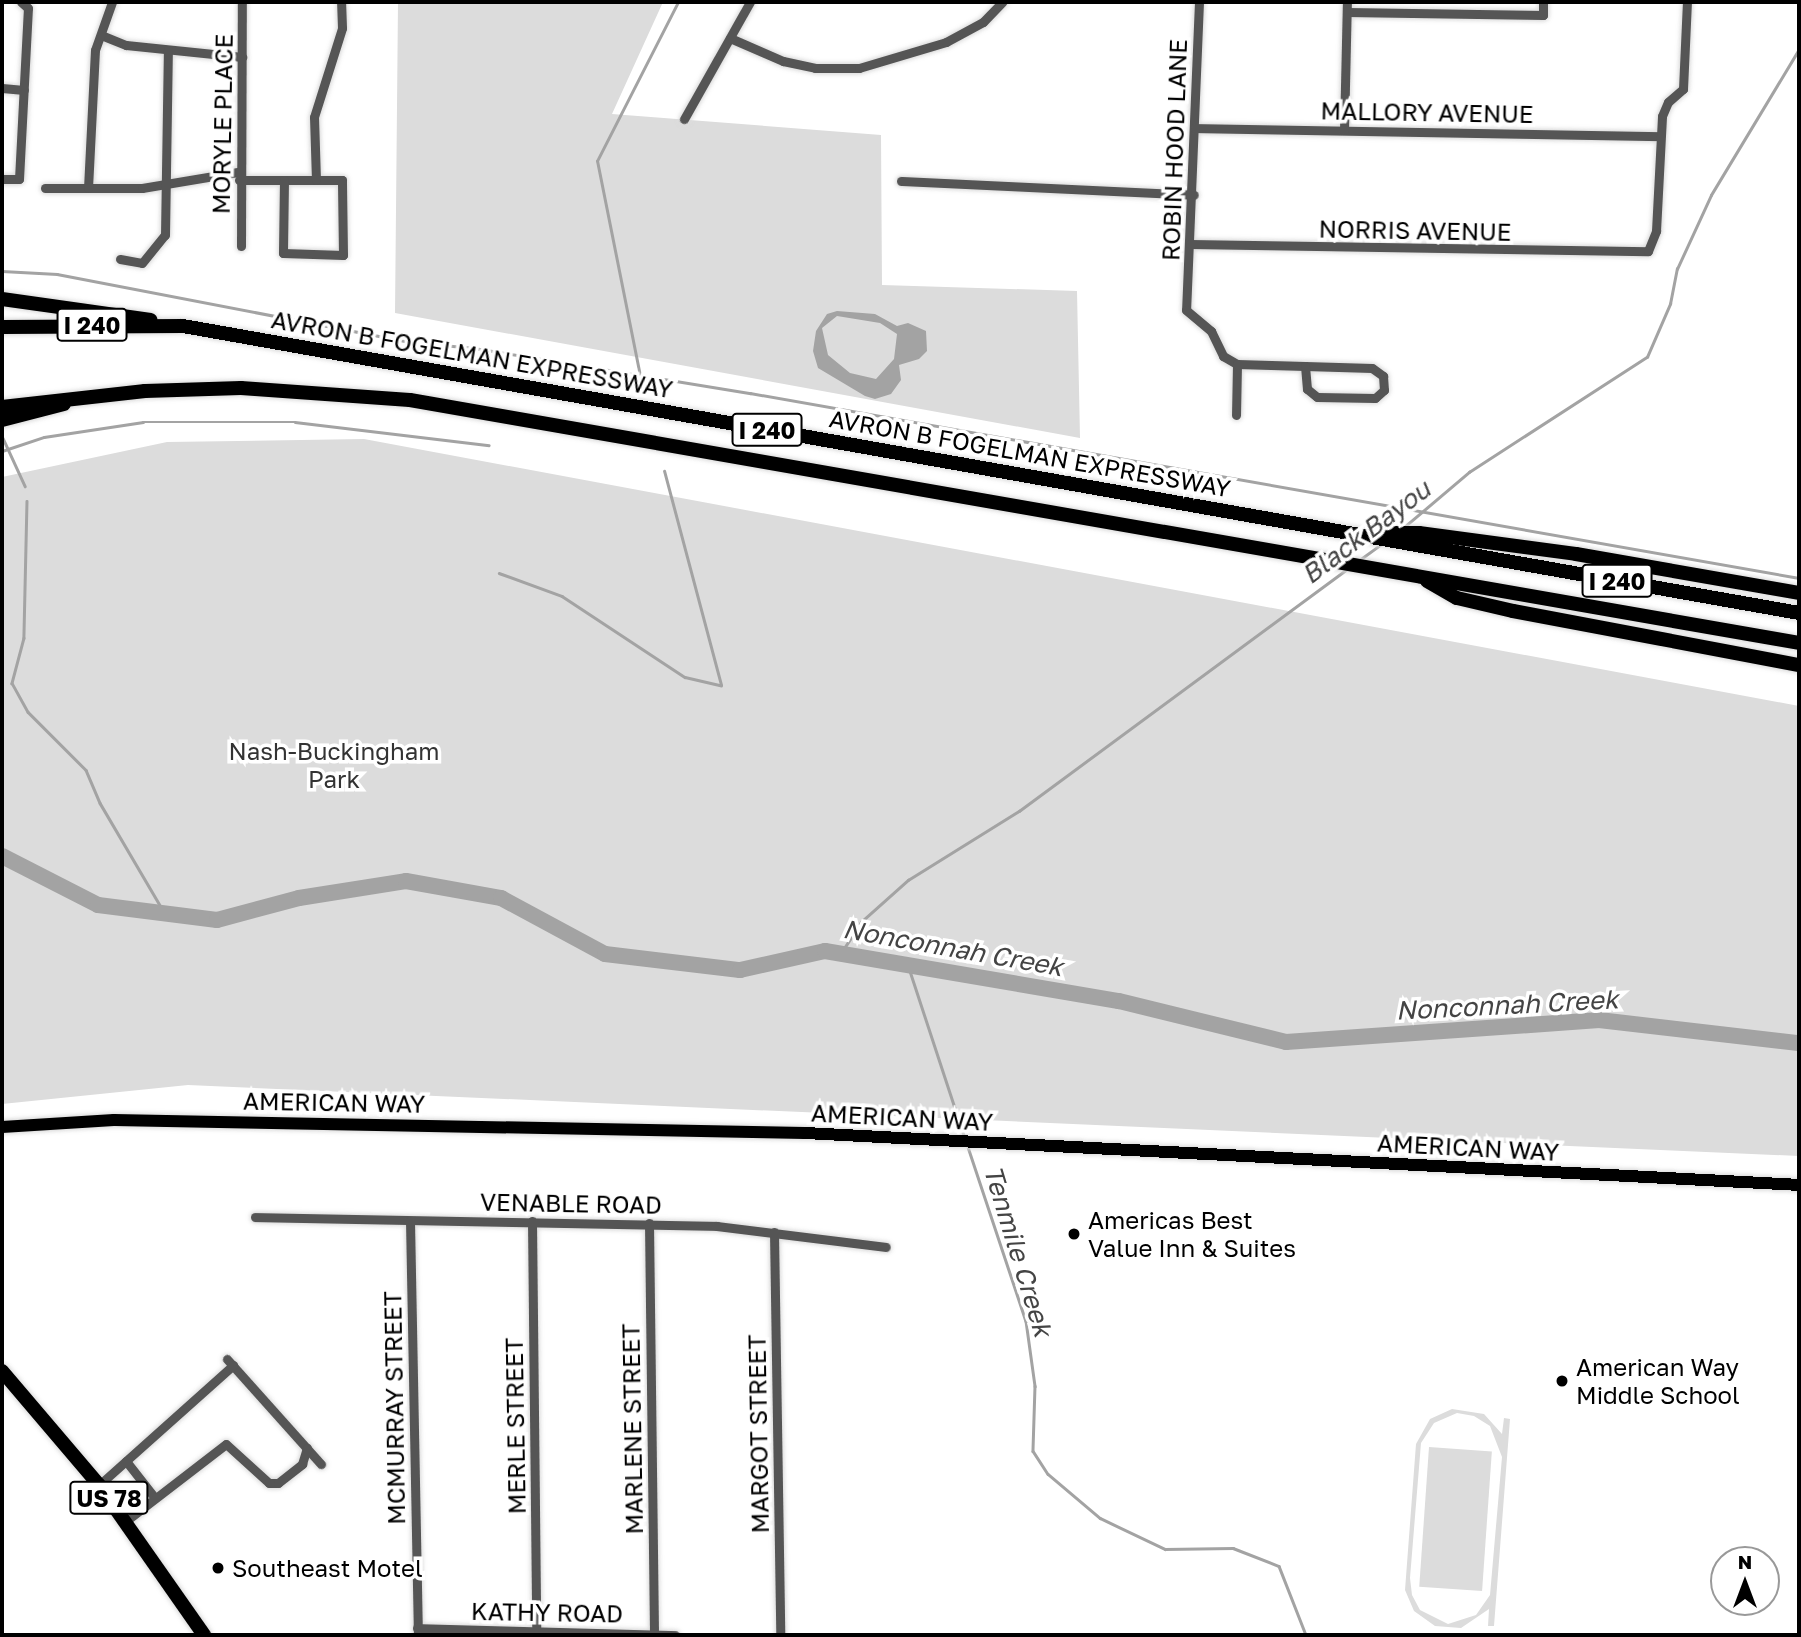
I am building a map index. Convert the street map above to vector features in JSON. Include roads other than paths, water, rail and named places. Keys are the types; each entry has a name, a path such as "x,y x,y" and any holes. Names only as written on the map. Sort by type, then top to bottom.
{"highway":[{"path":"2,299 99,310 183,326"},
{"name":"AVRON B FOGELMAN EXPRESSWAY","path":"2,327 183,326 1799,613"},
{"name":"I 240","path":"2,407 85,397 268,388 410,400 1799,643"},
{"path":"2,420 85,397"},
{"path":"1352,533 1446,536 1799,593"},
{"path":"1420,577 1457,598 1799,666"},
{"name":"US 78","path":"2,1371 99,1485 204,1635"}],"main road":[{"name":"AMERICAN WAY","path":"2,1127 142,1120 692,1129 1799,1185"}],"street":[{"path":"2,179 19,179 28,8 21,2"},
{"path":"88,188 95,50 112,2"},
{"name":"MORYLE PLACE","path":"241,246 238,176 242,2"},
{"path":"316,180 314,117 342,29 341,2"},
{"path":"684,119 750,2"},
{"path":"730,38 783,61 815,68 859,68 890,62 946,42 983,22 1002,2"},
{"name":"ROBIN HOOD LANE","path":"1199,2 1194,195 1187,300 1189,316 1206,325 1223,356 1237,364"},
{"path":"1344,130 1347,7 1543,15 1543,2"},
{"path":"1658,136 1668,102 1683,89 1687,2"},
{"path":"101,35 125,45 242,57"},
{"path":"120,259 142,263 165,234 168,50"},
{"path":"2,88 24,90"},
{"name":"MALLORY AVENUE","path":"1195,128 1658,136"},
{"name":"NORRIS AVENUE","path":"1190,244 1639,254 1654,243 1658,136"},
{"path":"45,188 142,188 238,176 284,180 342,180 343,255 284,253 284,180"},
{"path":"901,181 1194,195"},
{"path":"1236,415 1237,364 1305,366 1372,368 1383,376 1384,390 1376,398 1317,397 1307,388 1305,366"},
{"name":"VENABLE ROAD","path":"255,1217 649,1223 774,1232 886,1247"},
{"name":"MERLE STREET","path":"532,1220 536,1630"},
{"name":"MCMURRAY STREET","path":"410,1221 418,1632"},
{"name":"MARLENE STREET","path":"649,1223 654,1634"},
{"name":"MARGOT STREET","path":"774,1232 779,1635"},
{"path":"99,1485 230,1362 321,1464"},
{"path":"126,1521 226,1444 269,1483 278,1483 302,1464 307,1448"},
{"path":"126,1461 155,1498"},
{"name":"KATHY ROAD","path":"418,1632 536,1630 675,1635"}],"waterway":[{"path":"641,381 597,161 678,2"},
{"name":"Black Bayou","path":"1403,528 1469,472 1647,357 1670,304 1677,269 1711,195 1799,49"},
{"path":"2,271 57,274 410,342 474,348 750,393 1799,578"},
{"path":"2,451 44,437 143,422 295,422 489,445"},
{"path":"3,438 25,486"},
{"path":"499,573 562,596 685,677 721,685 664,471"},
{"path":"27,501 24,638 12,683 28,712 86,770 100,803 165,914"},
{"name":"Black Bayou","path":"1358,561 1381,544"},
{"name":"Black Bayou","path":"841,953 861,922 908,880 1019,811 1347,569"},
{"name":"Nonconnah Creek","path":"2,856 98,905 217,920 299,898 406,881 501,898 605,954 740,970 825,951 1119,1001 1286,1042 1599,1020 1799,1043"},
{"name":"Tenmile Creek","path":"908,965 965,1138"},
{"name":"Tenmile Creek","path":"968,1147 1026,1321 1035,1386 1033,1451 1048,1474 1100,1518 1165,1549 1233,1548 1279,1566 1306,1635"}],"place":[{"name":"Americas Best Value Inn & Suites","path":"1074,1234"},
{"name":"American Way Middle School","path":"1562,1381"},
{"name":"Southeast Motel","path":"218,1568"}],"park label":[{"name":"Nash-Buckingham Park","path":"334,765"}]}
